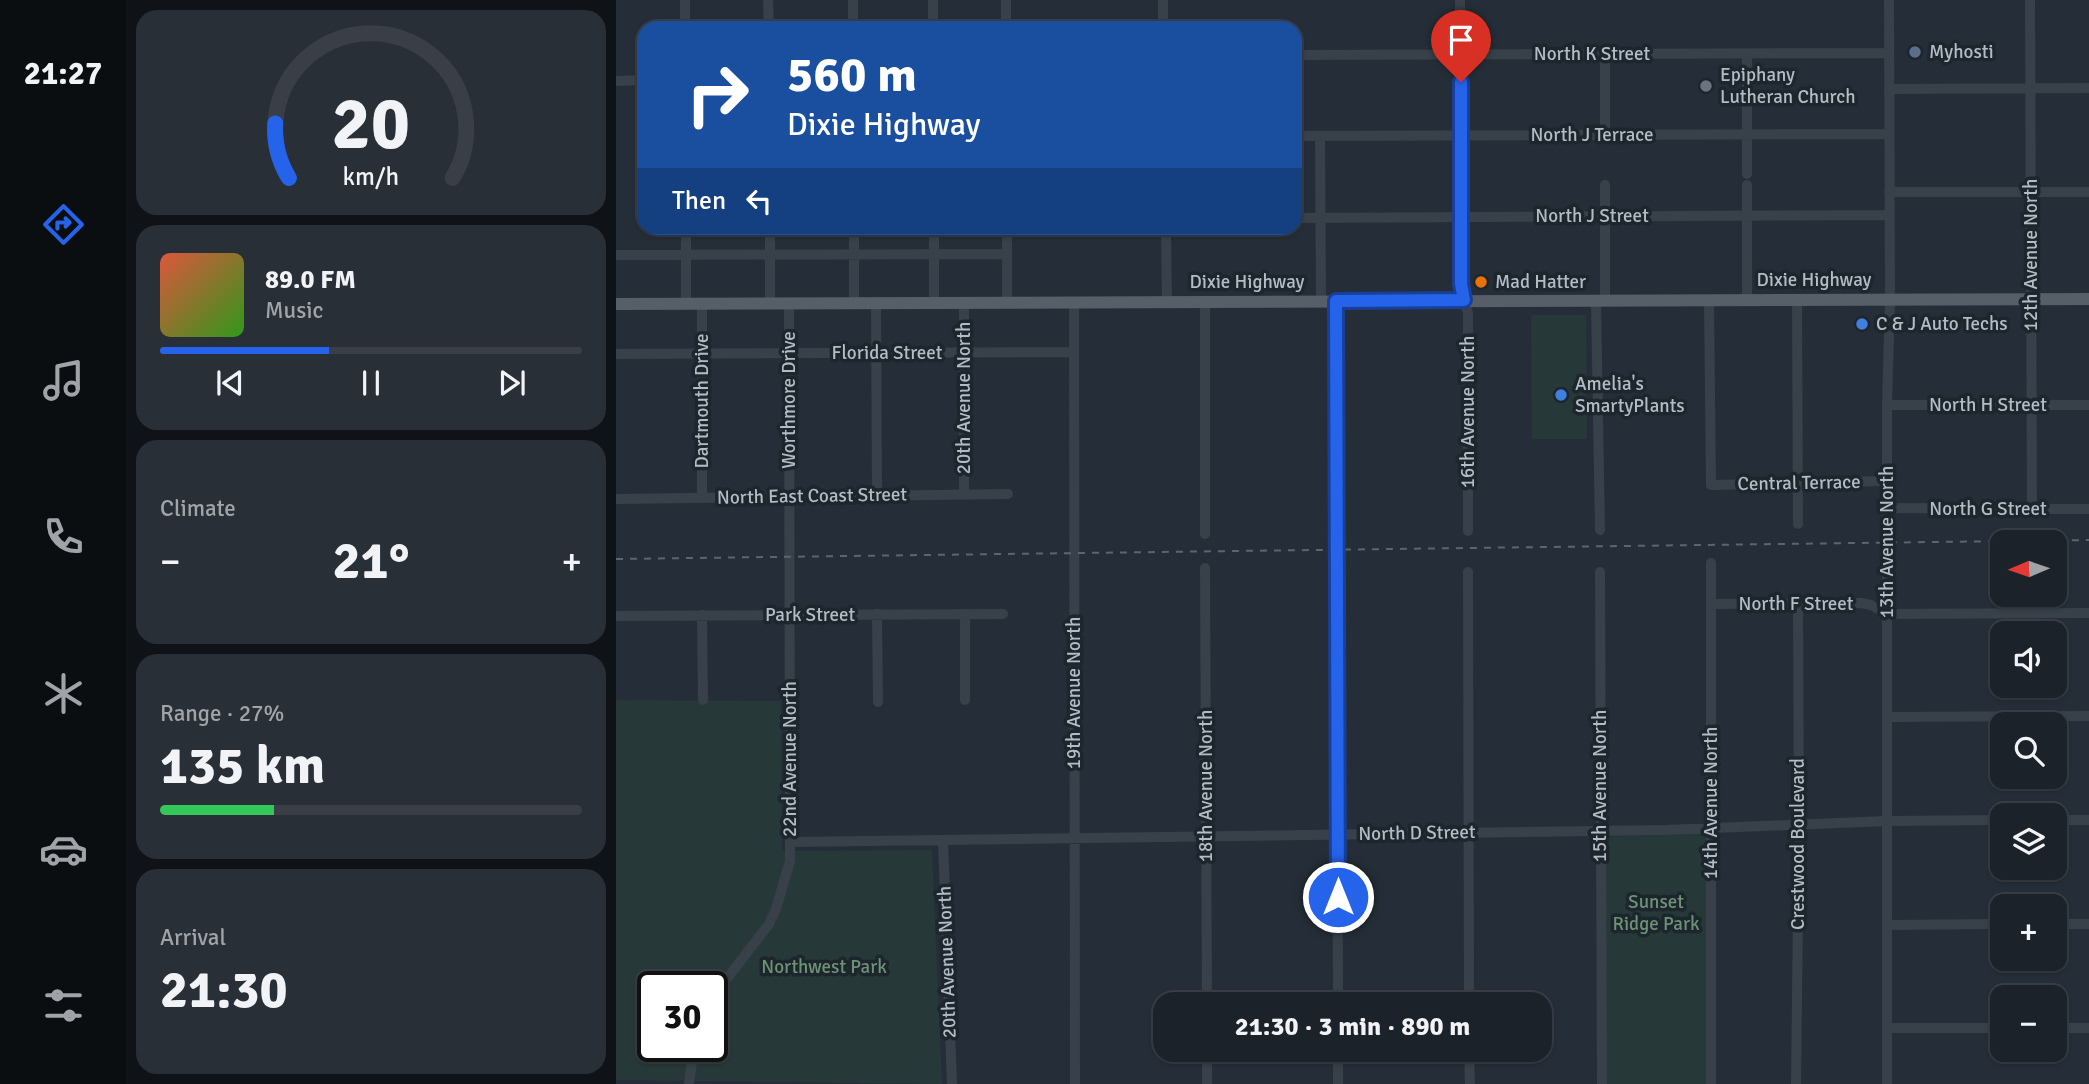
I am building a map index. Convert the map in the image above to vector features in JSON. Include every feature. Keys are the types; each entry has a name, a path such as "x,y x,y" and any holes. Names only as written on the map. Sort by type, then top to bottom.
{"main road":[{"name":"Dixie Highway","path":"616,304 2089,299"}],"street":[{"path":"685,0 685,21"},
{"path":"768,0 769,21"},
{"path":"853,0 853,21"},
{"path":"933,0 933,21"},
{"path":"1006,0 1006,21"},
{"path":"1163,0 1163,21"},
{"name":"16th Avenue North","path":"1460,0 1461,291 1468,313 1468,531"},
{"name":"13th Avenue North","path":"1887,1084 1886,405 1889,299 1889,0"},
{"name":"12th Avenue North","path":"2030,0 2032,509"},
{"name":"North K Street","path":"1302,55 1889,53"},
{"path":"1605,54 1605,135"},
{"path":"1747,54 1748,300"},
{"path":"616,80 637,80"},
{"path":"1889,89 2089,88"},
{"name":"North J Terrace","path":"1302,136 1889,134"},
{"path":"1320,136 1321,301"},
{"path":"1600,530 1601,301 1605,185"},
{"path":"1889,192 2089,192"},
{"name":"North J Street","path":"1302,218 1889,215"},
{"path":"685,235 686,304"},
{"path":"770,235 770,303"},
{"path":"854,235 854,303"},
{"path":"933,235 934,303"},
{"path":"1007,235 1007,303"},
{"path":"1166,235 1167,302"},
{"path":"616,255 1007,254"},
{"name":"Central Terrace","path":"1709,300 1711,485 1886,481"},
{"path":"1797,300 1798,524"},
{"path":"1336,301 1338,992"},
{"name":"19th Avenue North","path":"1074,302 1075,1084"},
{"path":"1205,302 1205,534"},
{"name":"Dartmouth Drive","path":"702,303 702,498"},
{"name":"Worthmore Drive","path":"789,303 790,497"},
{"path":"876,303 877,496"},
{"name":"20th Avenue North","path":"964,303 964,494"},
{"name":"Florida Street","path":"616,354 1074,352"},
{"name":"North H Street","path":"1886,405 2089,405"},
{"name":"North East Coast Street","path":"616,499 1008,494"},
{"name":"22nd Avenue North","path":"728,977 769,924 787,875 790,842 790,497"},
{"name":"North G Street","path":"1887,509 2089,509"},
{"name":"14th Avenue North","path":"1710,563 1711,1084"},
{"name":"18th Avenue North","path":"1205,568 1206,992"},
{"path":"1468,572 1469,992"},
{"name":"15th Avenue North","path":"1600,572 1602,1084"},
{"name":"Crestwood Boulevard","path":"1796,1084 1798,603"},
{"name":"North F Street","path":"1711,604 1861,603 1887,614 2089,613"},
{"path":"877,614 877,702"},
{"path":"965,614 965,700"},
{"name":"Park Street","path":"616,616 1003,614"},
{"path":"702,615 703,701"},
{"path":"1887,717 2089,716"},
{"name":"North D Street","path":"790,842 1711,829 1887,821 1990,820"},
{"path":"2067,820 2089,820"},
{"name":"20th Avenue North","path":"943,839 952,1084"},
{"path":"1887,925 1990,924"},
{"path":"2067,924 2089,924"},
{"path":"1887,1028 1990,1028"},
{"path":"2067,1028 2089,1028"},
{"path":"690,1084 692,1062"},
{"path":"1207,1062 1207,1084"},
{"path":"1338,1062 1338,1084"},
{"path":"1469,1062 1469,1084"}],"green space":[{"path":"1531,315 1586,315 1587,439 1532,439"},
{"name":"Northwest Park","path":"616,700 781,701 782,851 932,850 942,1084 616,1080"},
{"name":"Sunset Ridge Park","path":"1708,833 1706,1084 1606,1084 1604,837"}],"railway":[{"path":"616,559 2089,540"}],"place":[{"name":"Myhosti","path":"1915,52"},
{"name":"Epiphany Lutheran Church","path":"1706,86"},
{"name":"Mad Hatter","path":"1481,282"},
{"name":"C & J Auto Techs","path":"1862,324"},
{"name":"Amelia's SmartyPlants","path":"1561,395"}],"route":[{"path":"1338,897 1336,301 1464,300 1461,291 1461,82"}]}
